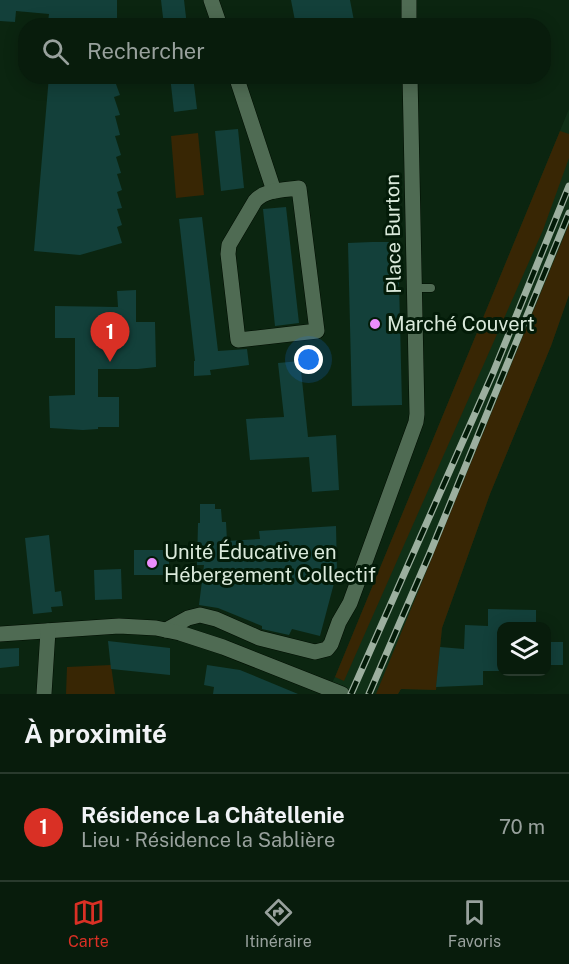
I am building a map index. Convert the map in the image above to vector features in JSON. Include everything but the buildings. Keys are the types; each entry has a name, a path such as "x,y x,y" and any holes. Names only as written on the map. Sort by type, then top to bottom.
{"street":[{"path":"211,0 217,18"},
{"path":"409,0 409,18"},
{"path":"239,84 273,191"},
{"name":"Place Burton","path":"166,630 188,618 200,615 216,619 258,638 315,652 327,649 331,644 339,622 350,603 416,422 410,84"},
{"path":"299,188 317,332 238,340 229,246 255,201 260,195 273,191 299,188"},
{"path":"0,633 132,626 166,630 223,647 338,693"},
{"path":"44,694 48,631"}],"lane":[{"path":"415,288 431,288"}],"shaded area":[{"path":"569,109 569,294 551,346 490,494 442,628 436,690 401,689 398,694 326,694 335,677"},
{"path":"560,131 569,134 569,158 543,230 344,681 335,677"},
{"path":"198,133 204,195 176,198 171,136"},
{"path":"569,224 569,295 551,346 490,494 442,628 436,690 401,689 398,694 376,694"},
{"path":"111,665 115,694 66,694 67,667"}],"railway":[{"path":"351,694 493,373 569,186"},
{"path":"369,694 430,553 569,213"}],"place":[{"name":"Marché Couvert","path":"375,324"},
{"name":"Résidence La Châtellenie","path":"110,362"},
{"name":"Unité Éducative en Hébergement Collectif","path":"152,563"}]}
